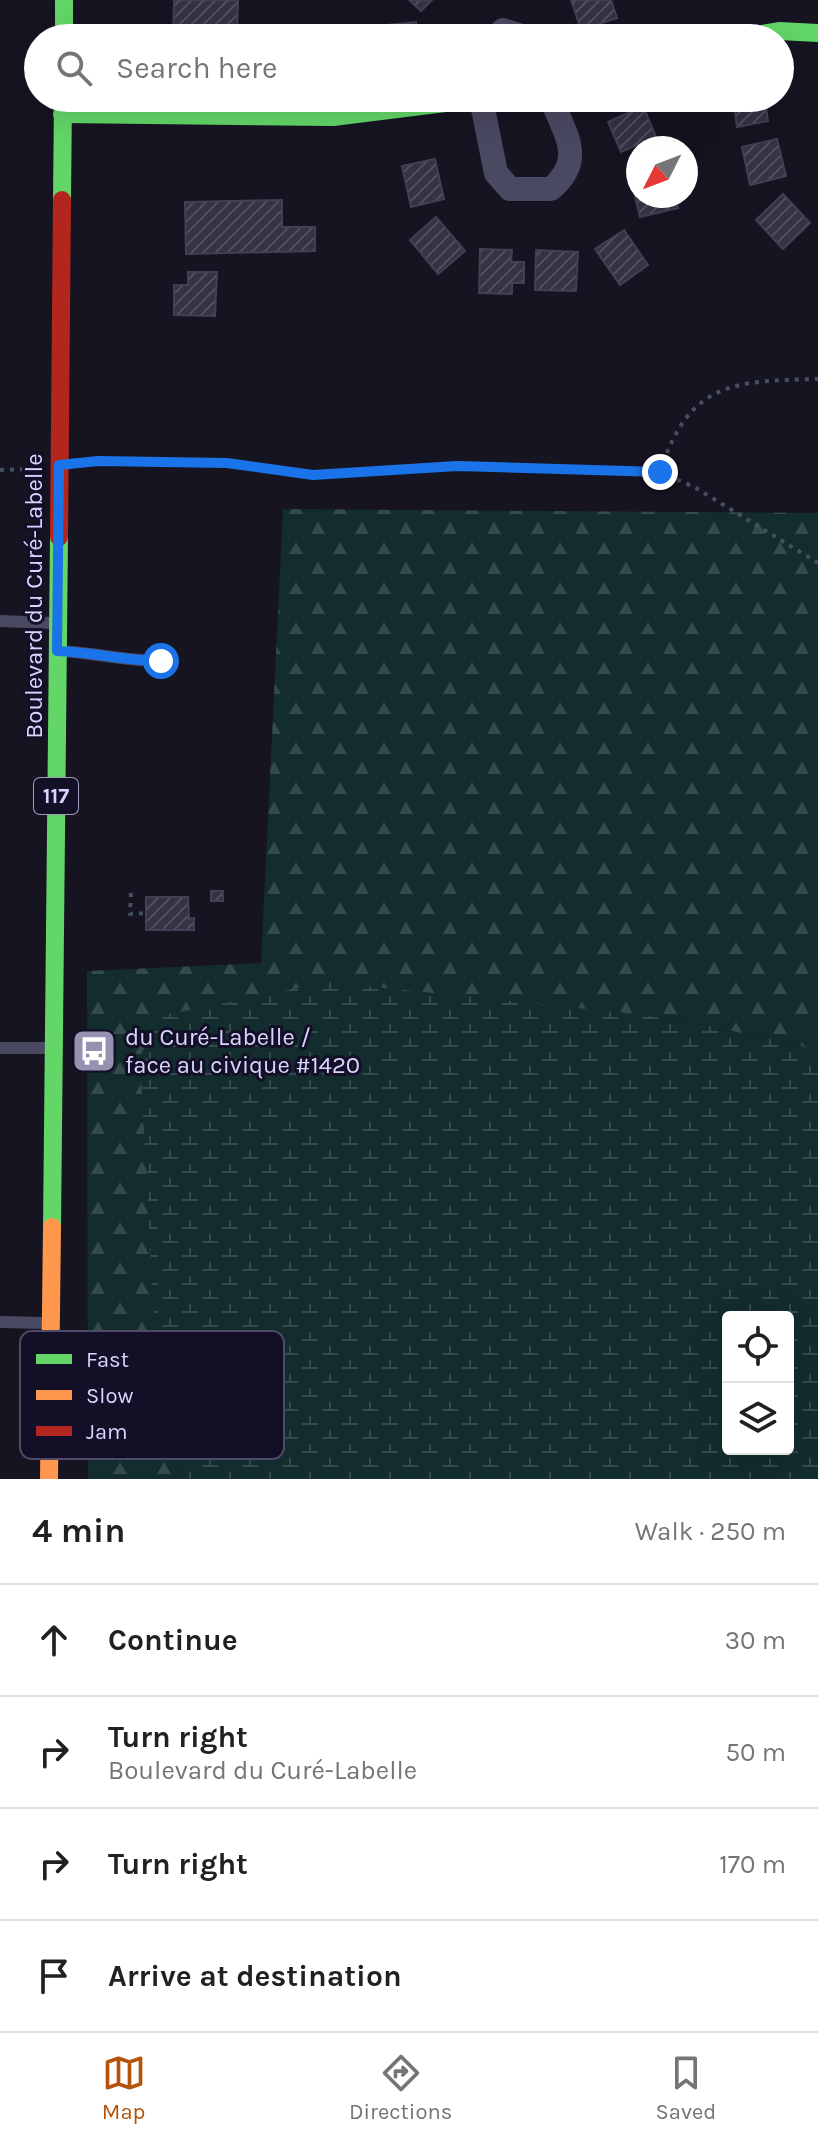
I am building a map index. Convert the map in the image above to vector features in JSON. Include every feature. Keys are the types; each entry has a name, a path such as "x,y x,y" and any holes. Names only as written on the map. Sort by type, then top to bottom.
{"main road":[{"path":"64,0 64,24"},
{"path":"794,32 818,33"},
{"name":"Boulevard du Curé-Labelle","path":"50,1331 63,112"},
{"path":"210,112 333,117 372,112"},
{"name":"Boulevard du Curé-Labelle","path":"49,1459 49,1479"}],"street":[{"path":"485,112 496,173 510,189 551,189 567,176 573,156 556,112"}],"lane":[{"path":"0,621 57,623"},
{"path":"57,651 96,653 126,661 161,661"},
{"path":"0,1048 53,1048"},
{"path":"0,1322 50,1323"}],"path":[{"path":"660,472 681,425 695,404 708,396 732,387 818,379"},
{"path":"0,470 98,461 227,463 313,475 457,466 660,472 686,482 818,563"},
{"path":"131,893 130,914 146,913"}],"green space":[{"path":"283,509 818,513 818,1049 664,1017 283,1331 88,1331 87,971 261,963"},
{"path":"328,982 664,1017 818,1049 818,1479 187,1479 176,1459 284,1459 284,1331 155,1331 140,1057 159,1016"},
{"path":"88,1459 176,1459 187,1479 88,1479"}],"building":[{"path":"174,0 238,0 237,24 173,24"},
{"path":"409,0 432,0 421,11"},
{"path":"571,0 611,0 617,18 599,24 579,24"},
{"path":"630,112 646,112 656,136 626,136 626,150 621,152 608,122"},
{"path":"735,112 767,112 768,121 737,127"},
{"path":"777,139 786,176 750,185 742,147"},
{"path":"435,159 444,199 411,207 402,166"},
{"path":"783,194 810,223 783,249 756,220"},
{"path":"282,200 282,227 315,227 315,251 186,254 185,202"},
{"path":"638,208 678,208 640,217"},
{"path":"436,217 465,251 438,274 410,240"},
{"path":"624,230 648,265 620,285 595,249"},
{"path":"480,249 512,250 511,262 524,262 524,283 512,283 512,294 479,293"},
{"path":"536,250 578,252 576,291 535,290"},
{"path":"188,272 217,272 215,316 174,315 174,285 188,285"},
{"path":"211,891 223,891 223,901 211,901"},
{"path":"146,897 188,897 189,919 194,918 194,930 146,930"}],"traffic: fast":[{"path":"64,0 64,24"},
{"path":"794,32 818,33"},
{"path":"62,200 63,112"},
{"path":"62,114 333,117 373,112"},
{"path":"52,1227 59,537"}],"traffic: slow":[{"path":"51,1331 52,1227"},
{"path":"49,1459 49,1479"}],"traffic: jam":[{"path":"59,537 62,200"}],"place":[{"name":"du Curé-Labelle / face au civique #1420","path":"94,1051"}],"route":[{"path":"161,661 126,661 96,653 57,651 59,465 98,461 227,463 313,475 457,466 660,472"}]}
